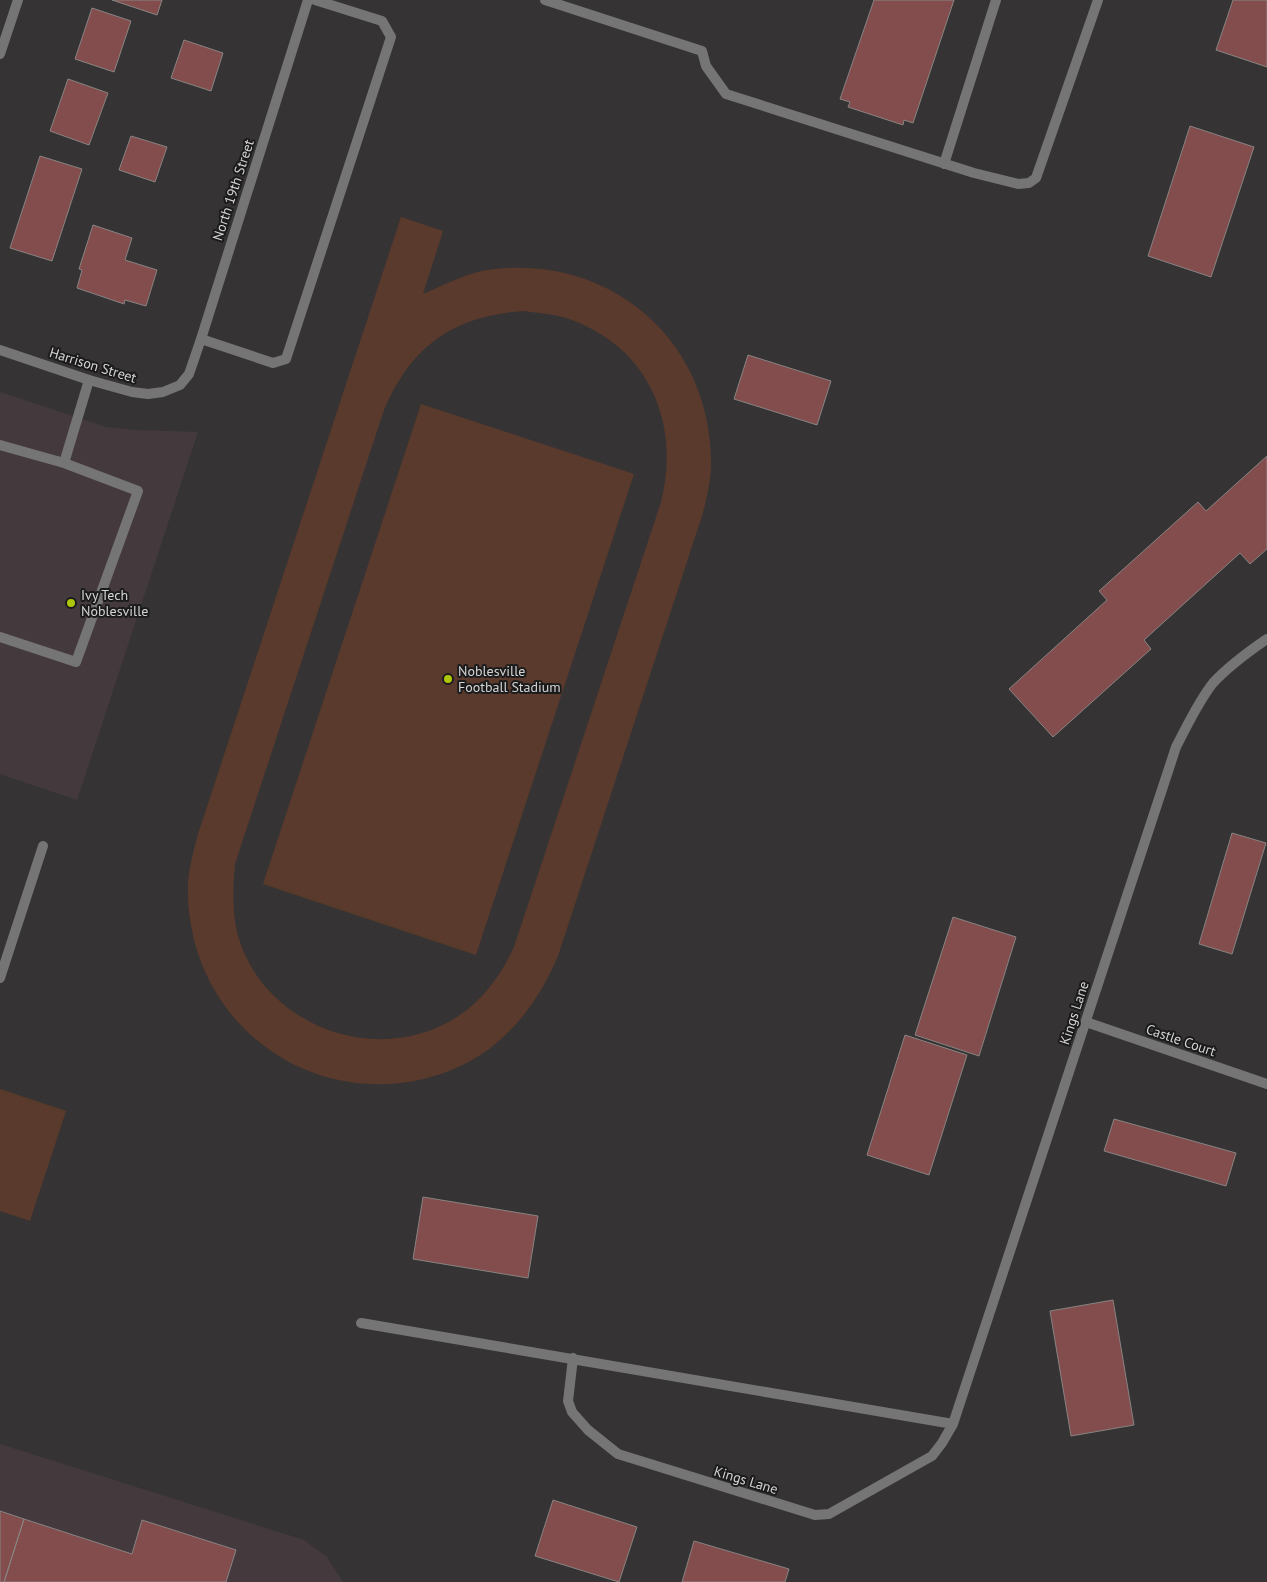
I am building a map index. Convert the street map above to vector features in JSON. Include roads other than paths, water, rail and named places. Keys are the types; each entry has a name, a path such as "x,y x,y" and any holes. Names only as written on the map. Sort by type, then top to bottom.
{"street":[{"path":"0,54 18,0"},
{"name":"North 19th Street","path":"180,385 189,374 201,339 308,0"},
{"path":"201,339 273,363 286,360 391,37 382,21 315,0"},
{"path":"545,0 702,51 706,66 726,94 944,164 1018,184 1034,180 1098,0"},
{"path":"944,164 996,0"},
{"name":"Harrison Street","path":"0,350 89,380 132,392 148,394 163,392 180,385"},
{"path":"64,463 89,380"},
{"path":"0,445 64,463 138,491 76,662 0,637"},
{"name":"Kings Lane","path":"573,1358 568,1402 572,1412 588,1430 618,1454 815,1515 829,1514 932,1456 953,1424 1176,747 1192,716 1213,684 1244,654 1267,639"},
{"path":"0,978 43,846"},
{"name":"Castle Court","path":"1086,1022 1267,1084"},
{"path":"361,1323 953,1424"}],"place":[{"name":"Ivy Tech Noblesville","path":"71,603"},
{"name":"Noblesville Football Stadium","path":"448,679"}]}
